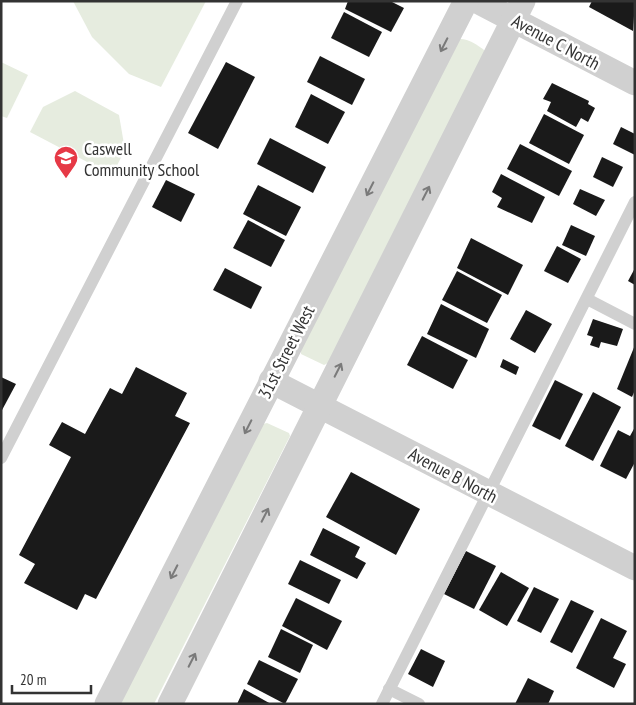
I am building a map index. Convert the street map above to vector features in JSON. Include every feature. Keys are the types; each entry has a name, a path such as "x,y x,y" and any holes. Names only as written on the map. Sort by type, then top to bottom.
{"street":[{"name":"31st Street West","path":"108,704 466,1"},
{"name":"Avenue C North","path":"477,1 518,10 635,83"},
{"path":"170,704 518,10"},
{"name":"Avenue B North","path":"271,381 635,568"}],"lane":[{"path":"1,458 237,1"},
{"path":"382,704 635,202"},
{"path":"587,299 635,324"},
{"path":"390,689 419,704"}],"shaded area":[{"path":"73,1 206,1 161,87 129,74 92,37"},
{"path":"459,39 479,46 484,50 485,56 328,363 324,365 301,354 301,350"},
{"path":"1,62 28,75 7,118 1,116"},
{"path":"75,91 119,115 125,150 112,175 30,132 43,107"},
{"path":"267,423 289,433 290,436 154,704 120,704 263,424"}],"building":[{"path":"348,1 390,1 404,8 391,32 345,9"},
{"path":"592,1 635,1 633,31 589,7"},
{"path":"344,12 382,32 369,57 331,38"},
{"path":"320,56 365,79 352,105 307,82"},
{"path":"226,62 255,77 218,149 188,133"},
{"path":"552,83 589,101 588,104 595,108 588,122 581,118 576,127 547,111 551,102 543,99"},
{"path":"311,94 345,112 328,144 295,127"},
{"path":"544,114 584,135 569,164 529,143"},
{"path":"621,127 635,134 635,155 613,144"},
{"path":"270,138 326,167 313,193 257,164"},
{"path":"520,144 572,171 559,196 507,169"},
{"path":"602,157 623,167 613,187 593,177"},
{"path":"501,174 545,197 532,223 497,207 502,198 492,192"},
{"path":"166,180 195,194 181,222 152,207"},
{"path":"258,185 301,207 286,236 243,214"},
{"path":"580,189 605,200 596,216 573,204"},
{"path":"248,220 285,240 271,267 233,248"},
{"path":"571,225 595,236 586,256 562,245"},
{"path":"471,238 523,265 508,295 457,268"},
{"path":"557,246 581,259 568,283 544,271"},
{"path":"225,268 262,287 251,309 213,290"},
{"path":"635,268 635,285 628,281"},
{"path":"457,271 502,295 487,323 442,300"},
{"path":"441,304 489,329 476,358 427,334"},
{"path":"526,310 552,324 535,353 510,339"},
{"path":"593,319 623,329 617,346 601,342 599,348 590,345 593,337 587,335"},
{"path":"422,336 468,360 453,389 407,365"},
{"path":"635,345 635,390 632,397 617,389"},
{"path":"503,359 519,367 516,375 500,367"},
{"path":"136,367 187,393 175,416 190,423 96,599 85,594 77,610 24,583 35,564 19,555 71,457 49,445 62,422 85,434 110,388 122,394"},
{"path":"1,377 16,384 1,412"},
{"path":"555,380 583,394 560,440 532,426"},
{"path":"593,392 621,407 593,461 565,446"},
{"path":"635,427 635,462 626,479 600,466 618,430 630,436"},
{"path":"351,472 420,509 396,555 326,517"},
{"path":"323,528 360,547 355,557 366,563 357,579 310,555"},
{"path":"466,551 496,566 474,609 444,594"},
{"path":"300,560 341,580 329,604 288,584"},
{"path":"501,572 529,588 507,626 479,610"},
{"path":"534,587 559,599 541,633 517,621"},
{"path":"296,598 342,621 327,650 282,626"},
{"path":"571,600 594,611 572,653 550,642"},
{"path":"601,618 627,631 613,658 626,664 614,688 576,668"},
{"path":"281,629 313,645 300,673 268,657"},
{"path":"421,649 445,661 433,687 408,674"},
{"path":"259,660 298,679 285,704 247,684"},
{"path":"528,678 554,691 548,704 515,704"},
{"path":"244,689 271,704 237,704"}],"place":[{"name":"Caswell Community School","path":"66,179"}]}
